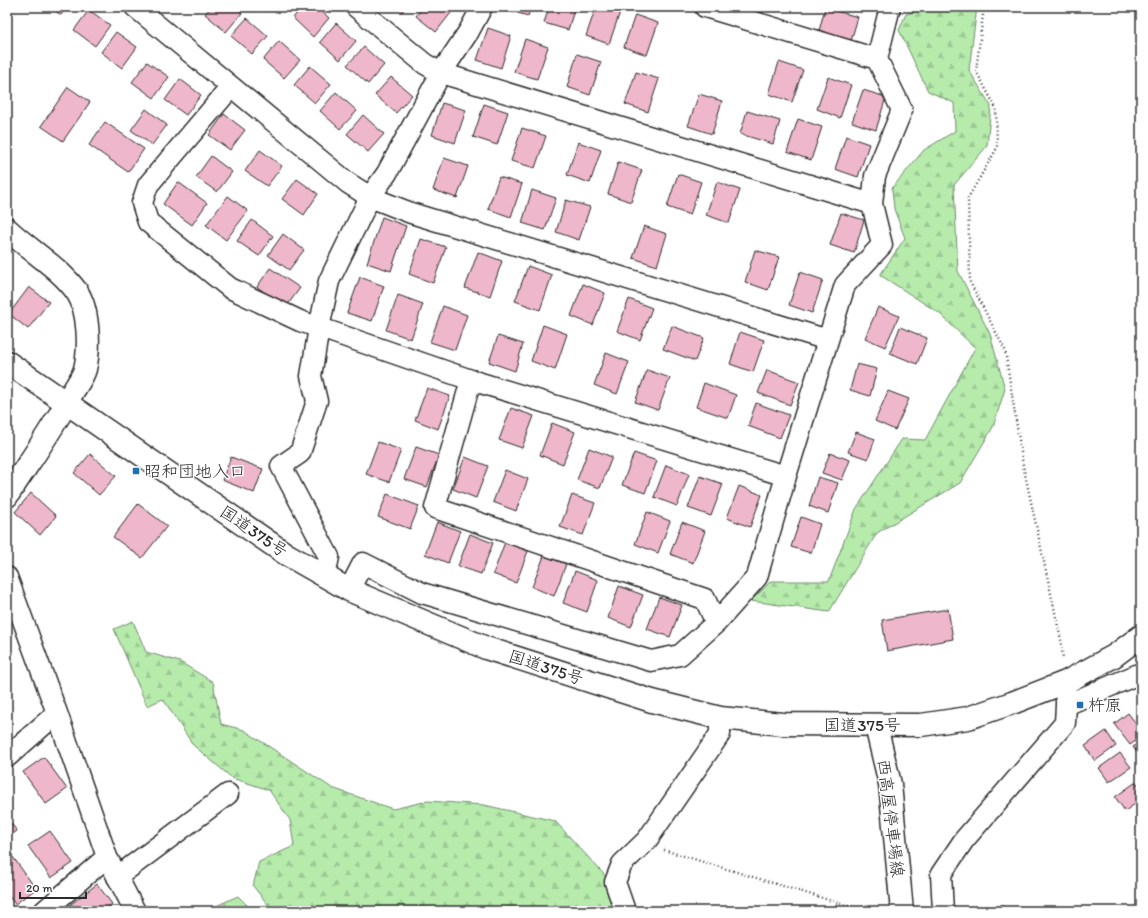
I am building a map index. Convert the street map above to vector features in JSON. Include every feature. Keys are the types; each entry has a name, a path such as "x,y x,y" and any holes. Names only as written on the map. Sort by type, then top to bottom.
{"main road":[{"path":"7,229 22,243 65,277 78,294 86,318 88,344 84,370 67,403 7,496"},
{"name":"国道375号","path":"7,362 286,554 349,590 486,648 652,702 720,718 783,724 876,726 921,725 968,718 1066,682 1114,656 1141,636"},
{"name":"西高屋停車場線","path":"876,726 890,784 902,911"}],"street":[{"path":"135,7 348,183 370,197 411,213 828,340"},
{"path":"356,7 425,64 441,73 872,204"},
{"path":"325,576 329,557 281,466 300,453 317,401 311,376 329,282 370,197 387,173 441,73 469,31 482,7"},
{"path":"705,7 877,59"},
{"path":"349,590 363,563 422,593 651,661 680,655 716,623 757,577 786,476 845,285 882,245 872,204 875,176 902,110 877,59 890,7"},
{"path":"231,87 148,185 142,203 148,222 230,288 300,321 471,380 786,476"},
{"path":"471,380 435,508 705,599 716,623"},
{"path":"7,577 57,713 107,857 135,911"},
{"path":"1066,705 1141,673"},
{"path":"943,911 940,874 964,840 1065,723 1066,682"},
{"path":"7,757 57,713"},
{"path":"625,911 615,882 622,864 647,840 720,734 720,718"},
{"path":"118,877 228,794"},
{"path":"44,911 107,857"}],"path":[{"path":"984,7 976,71 996,108 997,148 968,198 970,282 1005,350 1023,465 1061,640 1066,682"},
{"path":"647,840 658,848 864,911"}],"green space":[{"path":"926,7 977,7 969,70 991,106 987,146 954,185 958,271 990,334 1005,389 993,427 960,483 877,533 829,612 751,601 771,581 829,581 856,509 902,439 925,440 975,348 939,313 880,275 905,238 894,209 892,188 924,150 955,131 954,103 928,91 899,30 906,14 926,9"},
{"path":"133,621 146,652 180,662 213,682 221,724 244,730 332,788 393,809 428,801 484,805 555,821 611,882 620,911 273,911 253,886 259,862 294,846 290,820 269,790 232,778 193,745 163,699 147,706 114,629"},
{"path":"238,896 253,911 205,911"}],"building":[{"path":"50,7 67,7 61,15"},
{"path":"211,7 235,7 242,13 226,32 205,14"},
{"path":"280,7 290,7 286,12"},
{"path":"302,7 317,7 329,18 313,37 293,18"},
{"path":"396,7 406,7 402,12"},
{"path":"423,7 451,7 454,9 436,32 416,16"},
{"path":"505,7 531,7 528,16 504,9"},
{"path":"549,7 575,7 568,30 544,23"},
{"path":"596,7 605,7 620,12 609,44 586,36"},
{"path":"825,8 858,17 851,41 819,31"},
{"path":"89,10 110,25 95,46 74,30"},
{"path":"635,15 658,23 647,55 624,47"},
{"path":"247,18 268,36 252,54 231,36"},
{"path":"336,23 356,41 340,60 320,42"},
{"path":"488,28 511,36 501,68 477,60"},
{"path":"116,32 137,47 122,68 101,52"},
{"path":"525,39 548,47 537,79 514,72"},
{"path":"279,41 300,60 284,78 263,60"},
{"path":"364,47 384,65 368,84 347,65"},
{"path":"577,54 601,62 590,95 567,87"},
{"path":"147,62 169,77 154,98 132,82"},
{"path":"779,62 803,70 792,102 769,94"},
{"path":"310,66 331,84 315,103 294,85"},
{"path":"636,72 659,79 648,112 625,104"},
{"path":"391,77 412,95 396,113 375,95"},
{"path":"828,77 851,85 840,118 817,109"},
{"path":"180,79 201,95 186,115 165,100"},
{"path":"68,87 90,102 63,141 41,126"},
{"path":"863,90 886,97 876,130 852,122"},
{"path":"336,92 357,111 340,129 320,111"},
{"path":"699,94 722,101 712,134 688,126"},
{"path":"442,103 466,110 455,143 432,135"},
{"path":"484,104 508,112 497,145 473,137"},
{"path":"146,109 167,125 152,145 131,130"},
{"path":"747,111 780,121 773,144 740,134"},
{"path":"224,114 245,130 230,150 209,135"},
{"path":"363,115 384,134 368,152 347,134"},
{"path":"798,119 822,127 811,160 787,152"},
{"path":"105,122 144,149 128,172 89,145"},
{"path":"522,128 546,136 535,168 511,161"},
{"path":"846,136 869,144 858,177 835,169"},
{"path":"578,142 601,150 590,183 567,175"},
{"path":"260,150 282,166 267,186 245,171"},
{"path":"211,156 232,172 217,192 196,177"},
{"path":"444,158 468,166 457,198 433,190"},
{"path":"618,162 642,170 631,202 608,194"},
{"path":"678,174 701,182 690,215 667,207"},
{"path":"499,177 522,184 511,217 488,209"},
{"path":"297,179 318,194 304,215 282,199"},
{"path":"178,182 207,203 192,225 163,204"},
{"path":"717,182 740,190 729,223 706,215"},
{"path":"532,190 556,198 545,230 522,223"},
{"path":"228,196 248,211 226,240 206,225"},
{"path":"566,200 590,207 579,240 556,232"},
{"path":"841,213 864,220 854,253 830,245"},
{"path":"382,217 406,226 391,271 367,263"},
{"path":"252,220 273,236 259,256 237,241"},
{"path":"644,226 667,234 657,266 633,258"},
{"path":"283,234 304,250 289,270 268,255"},
{"path":"421,239 446,247 433,283 409,274"},
{"path":"755,250 779,257 768,290 745,282"},
{"path":"478,252 502,261 490,296 465,288"},
{"path":"528,266 552,275 540,310 515,301"},
{"path":"270,268 300,288 286,307 257,287"},
{"path":"800,272 823,280 812,313 789,305"},
{"path":"360,277 384,286 372,321 347,313"},
{"path":"583,284 605,293 593,325 571,316"},
{"path":"29,287 49,302 28,329 9,314"},
{"path":"398,295 423,304 411,339 386,330"},
{"path":"629,299 652,308 640,340 617,331"},
{"path":"443,306 467,315 455,350 430,342"},
{"path":"878,307 899,316 885,347 865,338"},
{"path":"543,325 567,334 555,370 531,361"},
{"path":"672,326 704,338 695,361 663,349"},
{"path":"900,327 927,338 917,364 890,353"},
{"path":"740,332 764,340 753,372 730,364"},
{"path":"498,336 523,344 515,371 489,362"},
{"path":"606,353 629,362 617,394 594,385"},
{"path":"857,364 877,369 870,396 850,390"},
{"path":"647,370 670,378 658,410 635,402"},
{"path":"767,370 799,382 790,405 758,393"},
{"path":"704,383 736,395 728,418 696,407"},
{"path":"427,388 450,396 438,429 415,420"},
{"path":"888,391 909,399 895,430 875,421"},
{"path":"756,403 789,415 780,438 748,426"},
{"path":"511,408 534,416 522,448 499,440"},
{"path":"552,423 575,432 563,464 540,455"},
{"path":"856,432 875,439 868,459 848,452"},
{"path":"378,442 401,450 389,482 366,474"},
{"path":"416,447 439,455 427,487 404,479"},
{"path":"589,448 612,457 600,488 577,480"},
{"path":"634,453 657,461 645,493 622,485"},
{"path":"830,453 850,460 842,480 822,473"},
{"path":"90,454 116,476 99,495 74,473"},
{"path":"231,457 263,469 254,493 222,480"},
{"path":"465,457 488,466 476,498 453,489"},
{"path":"666,465 689,474 677,506 654,497"},
{"path":"505,470 528,479 516,511 493,502"},
{"path":"700,476 723,484 711,516 688,508"},
{"path":"818,477 838,483 828,513 809,506"},
{"path":"739,486 762,495 750,527 727,518"},
{"path":"31,493 56,516 40,535 15,512"},
{"path":"387,494 419,506 410,529 378,517"},
{"path":"572,495 595,503 583,535 560,527"},
{"path":"138,504 167,526 142,558 113,537"},
{"path":"647,512 670,521 658,553 635,544"},
{"path":"801,517 820,524 811,553 791,547"},
{"path":"437,522 460,531 448,563 425,554"},
{"path":"682,522 705,531 693,563 670,554"},
{"path":"470,534 493,543 481,574 458,566"},
{"path":"505,542 528,551 516,583 493,574"},
{"path":"544,556 566,564 554,596 532,587"},
{"path":"575,571 598,580 587,612 563,603"},
{"path":"619,586 643,595 631,627 608,618"},
{"path":"659,597 682,605 670,637 647,629"},
{"path":"948,609 953,639 887,651 882,620"},
{"path":"1128,713 1141,730 1141,737 1130,745 1114,724"},
{"path":"1106,731 1116,746 1095,761 1085,746"},
{"path":"1141,741 1141,758 1133,747"},
{"path":"1120,753 1131,767 1109,782 1099,768"},
{"path":"44,757 67,789 46,804 23,772"},
{"path":"1136,782 1141,789 1141,800 1125,811 1115,797"},
{"path":"7,818 17,831 7,838"},
{"path":"50,831 73,863 51,878 28,846"},
{"path":"13,857 36,889 15,904 7,894 7,861"},
{"path":"97,884 112,904 104,911 68,911 66,908"},
{"path":"1002,904 1007,911 993,911"}],"place":[{"name":"昭和団地入口","path":"136,471"},
{"name":"杵原","path":"1080,705"}]}
